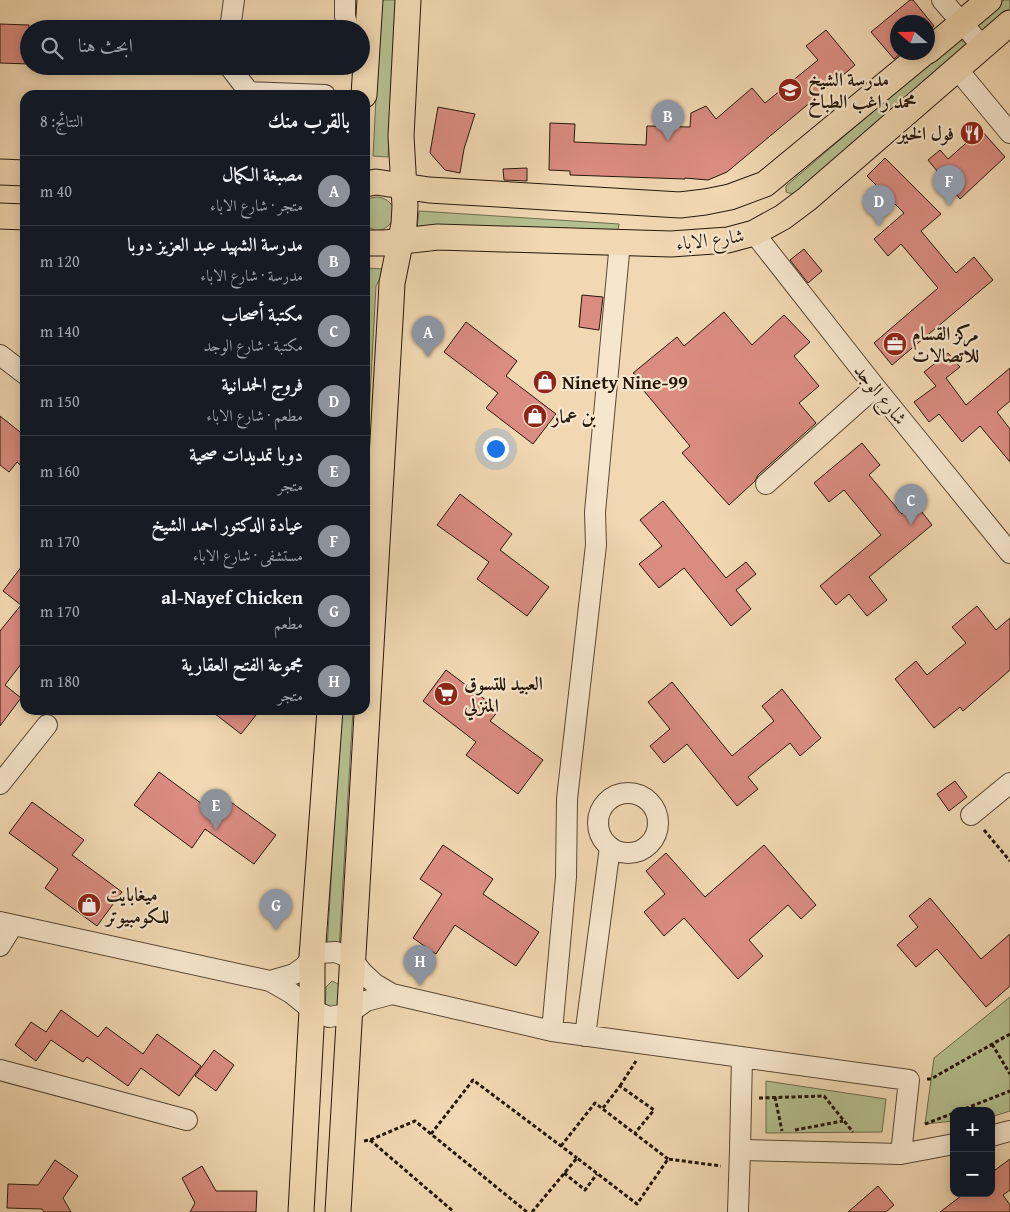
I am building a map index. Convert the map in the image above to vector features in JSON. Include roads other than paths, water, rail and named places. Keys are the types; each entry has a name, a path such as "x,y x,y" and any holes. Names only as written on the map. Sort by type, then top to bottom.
{"main road":[{"path":"368,20 370,0"},
{"path":"370,656 391,303 404,224 405,206 401,136 408,0"},
{"name":"شارع الاباء","path":"935,44 989,0"},
{"name":"شارع الاباء","path":"370,243 400,242 438,237 671,244 728,240 754,233 783,217 807,199 1010,23"},
{"name":"شارع الاباء","path":"370,183 376,182 457,192 680,205 730,197 765,184 916,60"},
{"path":"364,75 364,90"},
{"path":"0,172 20,173"},
{"path":"765,184 783,217"},
{"path":"0,216 20,217"},
{"path":"301,1212 312,1010 312,957 330,715"},
{"path":"338,1212 367,715"}],"street":[{"path":"231,20 234,0"},
{"path":"345,0 346,20"},
{"path":"942,0 982,46"},
{"path":"957,69 1010,133"},
{"path":"236,75 247,90"},
{"name":"شارع الوجد","path":"754,233 875,387 1008,544"},
{"path":"552,1031 566,877 567,799 596,545 595,512 620,242"},
{"path":"0,354 20,370"},
{"path":"766,484 875,387"},
{"path":"0,784 47,725"},
{"path":"971,815 1010,783"},
{"path":"586,1036 610,847"},
{"path":"0,946 7,924 270,980 291,993 312,1010 330,1017 348,1014 366,1001 392,994"},
{"path":"270,980 294,974 304,967 312,957 328,952 345,954 375,984 392,994 552,1031 909,1080 901,1154"},
{"path":"738,1212 742,1057"},
{"path":"0,1070 187,1120"},
{"path":"995,1135 1010,1131"},
{"path":"739,1159 850,1153 901,1154 950,1145"}],"place":[{"name":"مدرسة الشيخ محمد راغب الطباخ","path":"790,90"},
{"name":"فول الخير","path":"972,133"},
{"name":"مدرسة الشهيد عبد العزيز دوبا","path":"668,141"},
{"name":"عيادة الدكتور احمد الشيخ","path":"949,206"},
{"name":"فروج الحمدانية","path":"879,226"},
{"name":"مركز القسام للاتصالات","path":"895,344"},
{"name":"مصبغة الكمال","path":"428,357"},
{"name":"Ninety Nine-99","path":"545,382"},
{"name":"بن عمار","path":"535,416"},
{"name":"مكتبة أصحاب","path":"911,525"},
{"name":"العبيد للتسوق المنزلي","path":"446,694"},
{"name":"دوبا تمديدات صحية","path":"216,830"},
{"name":"ميغابايت للكومبيوتر","path":"89,905"},
{"name":"al-Nayef Chicken","path":"276,930"},
{"name":"مجموعة الفتح العقارية","path":"420,986"}]}
